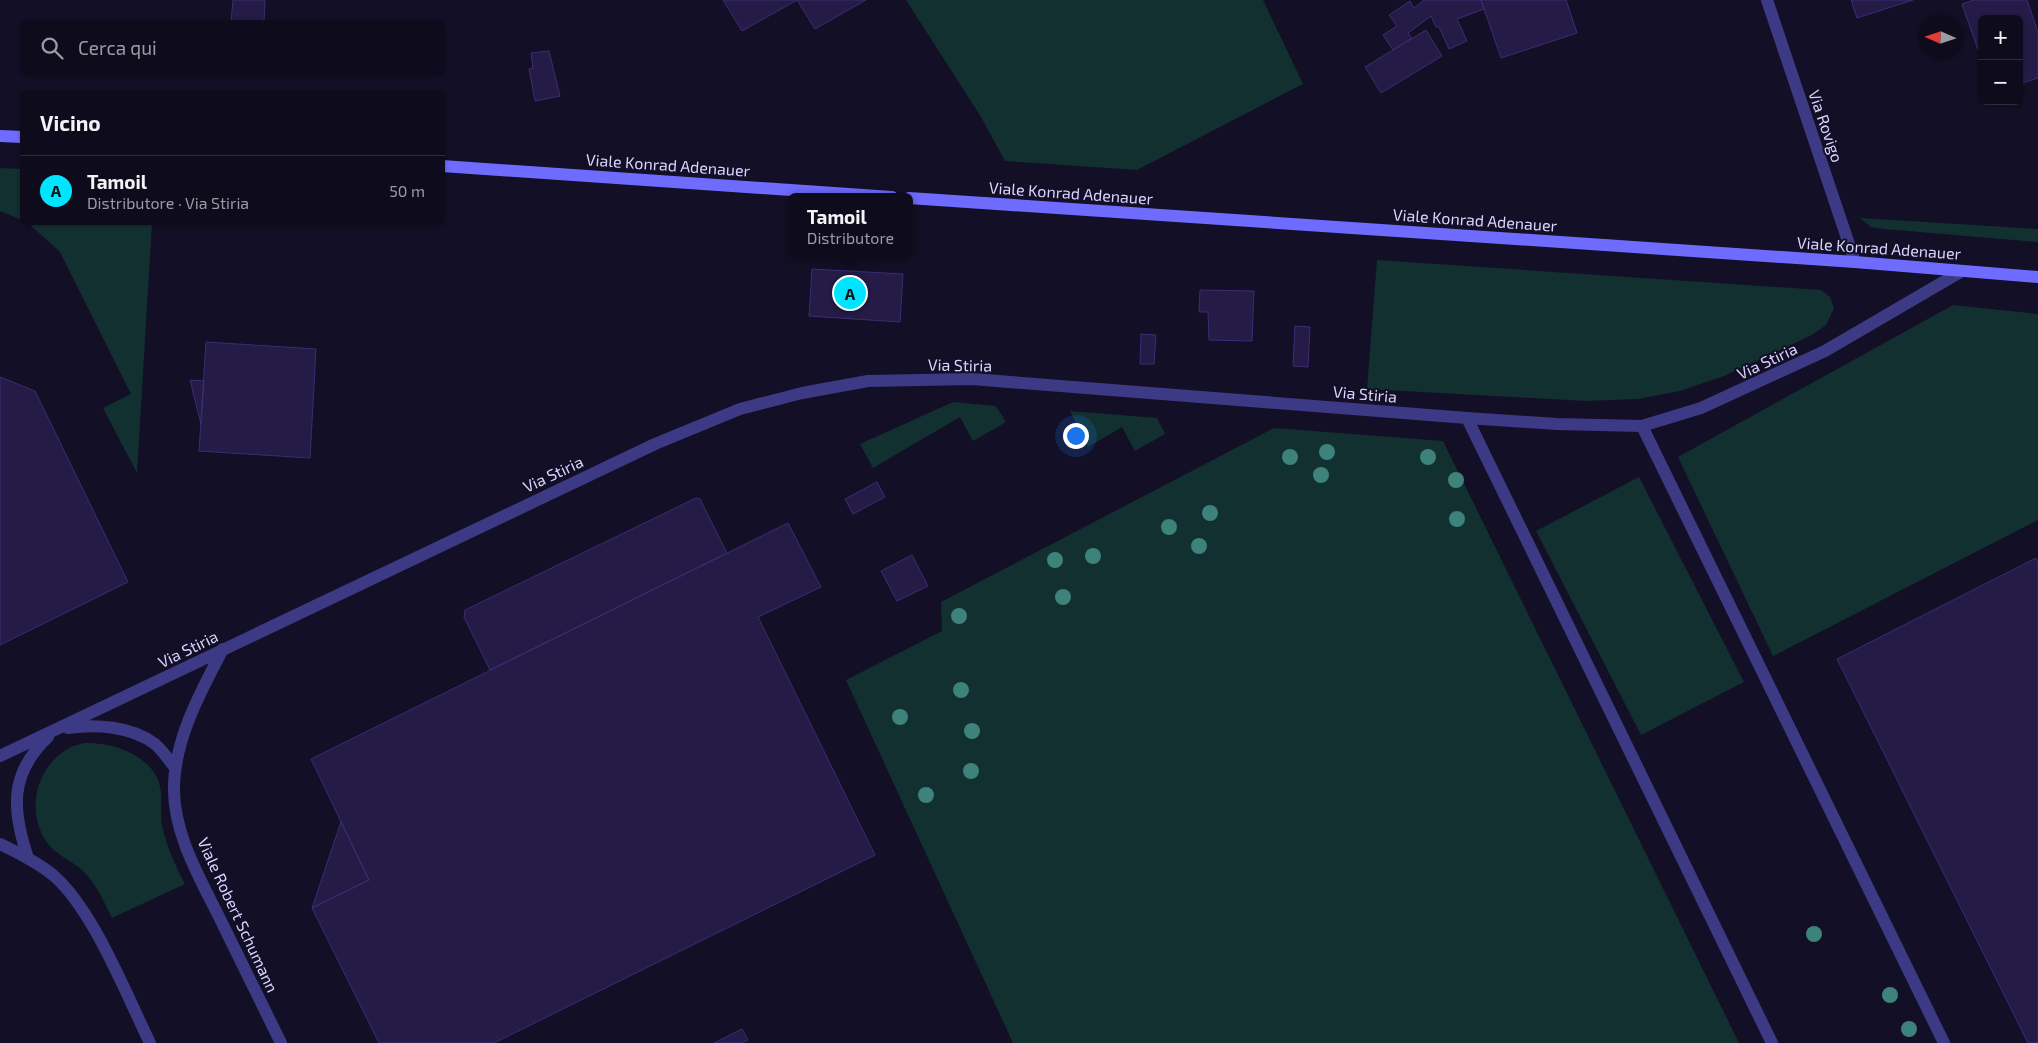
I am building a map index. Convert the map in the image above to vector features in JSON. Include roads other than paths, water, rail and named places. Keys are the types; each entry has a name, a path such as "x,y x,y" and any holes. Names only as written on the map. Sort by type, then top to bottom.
{"main road":[{"path":"0,136 20,137"},
{"name":"Viale Konrad Adenauer","path":"445,166 834,193"},
{"name":"Viale Konrad Adenauer","path":"913,198 1855,262 2038,277"}],"street":[{"name":"Via Rovigo","path":"1767,0 1855,262"},
{"name":"Via Stiria","path":"0,756 655,444 740,409 802,393 868,381 972,379 1467,418 1557,424 1642,426 1701,408 1825,352 1962,271"},
{"path":"1467,418 1772,1043"},
{"path":"1642,426 1944,1043"},
{"name":"Viale Robert Schumann","path":"223,650 201,692 184,733 174,786 177,816 186,847 281,1043"},
{"path":"28,858 18,829 15,807 18,787 26,763 54,731 87,725 125,731 155,744 176,768"},
{"path":"0,844 28,858 54,876 77,902 95,932 150,1043"}],"place":[{"name":"Tamoil","path":"850,293"}]}
